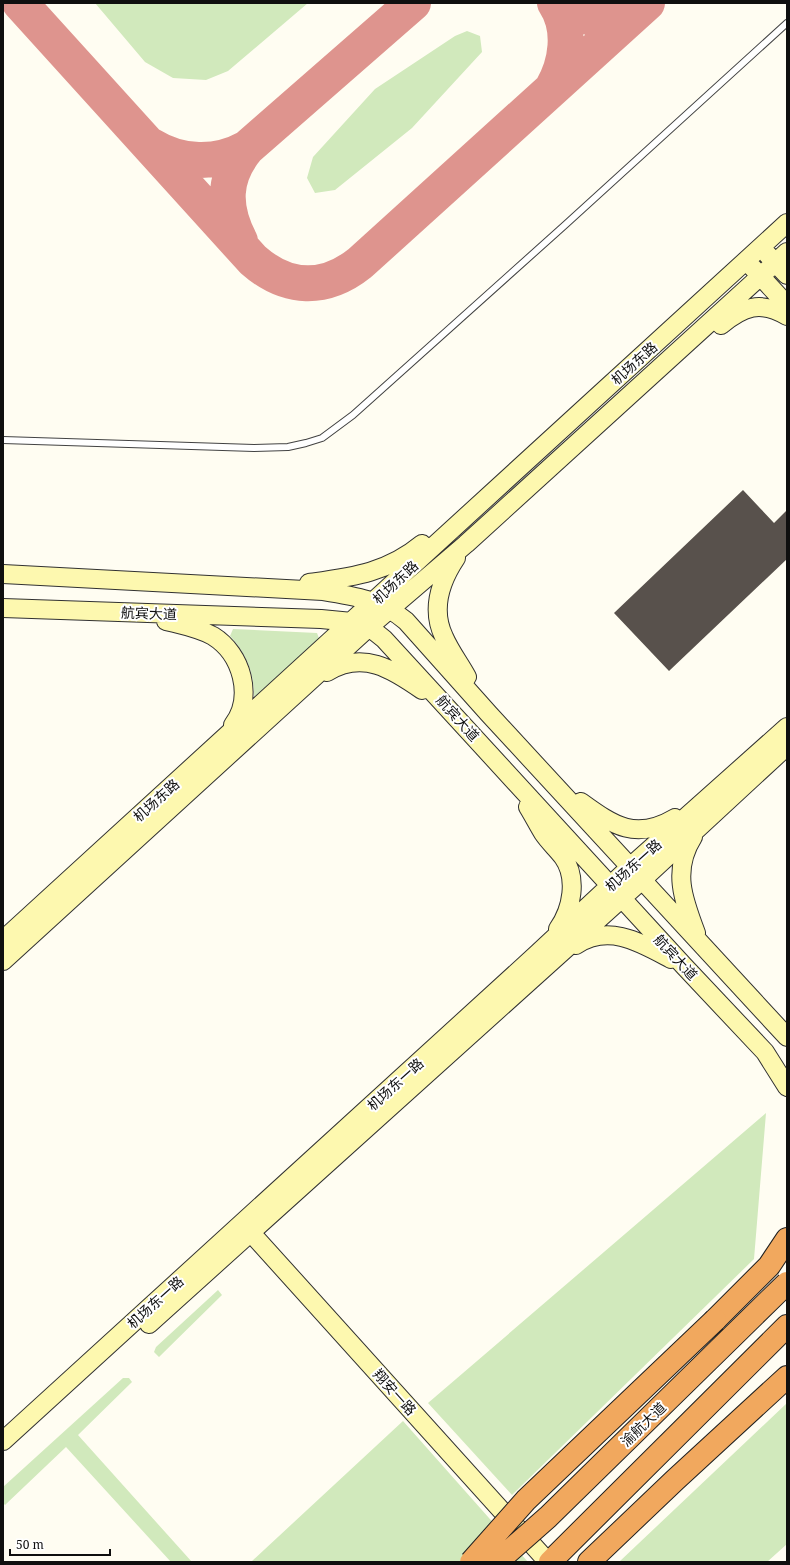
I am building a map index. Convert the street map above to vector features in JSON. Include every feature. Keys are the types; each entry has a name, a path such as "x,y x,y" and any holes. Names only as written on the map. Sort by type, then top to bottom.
{"highway":[{"path":"472,1562 526,1500 715,1320 768,1266 787,1239"},
{"name":"渝航大道","path":"496,1562 548,1517 787,1283"},
{"path":"549,1562 787,1326"},
{"path":"589,1562 675,1480 787,1378"}],"street":[{"name":"机场东路","path":"3,961 369,628 382,605 472,512 787,223"},
{"path":"761,247 783,263"},
{"path":"746,260 787,305"},
{"name":"机场东路","path":"3,940 352,622 382,605 466,544 761,276 783,263"},
{"path":"670,358 706,337 735,314 745,309 767,308 787,316"},
{"path":"267,588 341,578 372,572 410,554 434,534 472,512"},
{"path":"466,544 448,570 443,581 439,593 438,618 444,637 489,714"},
{"name":"航宾大道","path":"3,574 324,591 342,594 382,605 406,621 489,714 787,1037"},
{"name":"航宾大道","path":"3,608 322,619 352,622 369,628 384,639 684,966 765,1052 787,1087"},
{"path":"126,612 201,630 213,636 231,653 242,675 244,699 236,721 220,741"},
{"path":"304,686 334,668 344,664 353,662 373,663 385,667 397,674 452,712"},
{"path":"434,693 426,672 429,668 435,665 441,668 460,688 489,714"},
{"name":"机场东一路","path":"3,1456 246,1228 616,892 702,803 787,727"},
{"name":"机场东一路","path":"636,873 700,826 787,746"},
{"path":"512,778 543,833 563,857 568,866 571,877 572,888 565,917 545,956"},
{"path":"549,779 600,816 628,828 644,830 663,826 702,803"},
{"path":"699,941 683,896 681,870 689,843 700,826"},
{"path":"545,956 584,940 602,935 640,942 684,966"},
{"name":"机场东一路","path":"3,1441 246,1228"},
{"name":"翔安一路","path":"246,1228 549,1562"}],"lane":[{"path":"3,440 254,448 288,447 322,438 348,419 565,225 787,23"}],"green space":[{"path":"95,3 308,3 228,71 206,80 173,78 145,62"},
{"path":"467,31 480,36 482,52 412,128 335,190 315,193 307,178 313,157 375,89 455,36"},
{"path":"233,629 317,633 320,641 257,697 254,696 251,671 245,656 230,636"},
{"path":"766,1113 754,1259 512,1495 428,1403"},
{"path":"218,1290 222,1295 159,1357 154,1352 156,1347"},
{"path":"123,1378 129,1378 132,1382 78,1435 192,1562 171,1562 66,1447 5,1505 3,1503 3,1487"},
{"path":"787,1403 787,1544 767,1562 619,1562"},
{"path":"403,1421 528,1562 251,1562"}],"building":[{"path":"743,490 774,523 787,510 787,559 669,671 614,613"}],"taxiway":[{"path":"20,3 253,260 266,270 279,277 293,282 306,283 333,279 360,263 647,3"},
{"path":"240,241 234,229 228,205 229,182 239,159 247,148 413,3"},
{"path":"552,89 561,68 566,46 564,24 555,3"},
{"path":"560,3 580,14 599,19 619,17 640,8"},
{"path":"150,145 174,156 198,160 211,160 235,154 247,148"}]}
